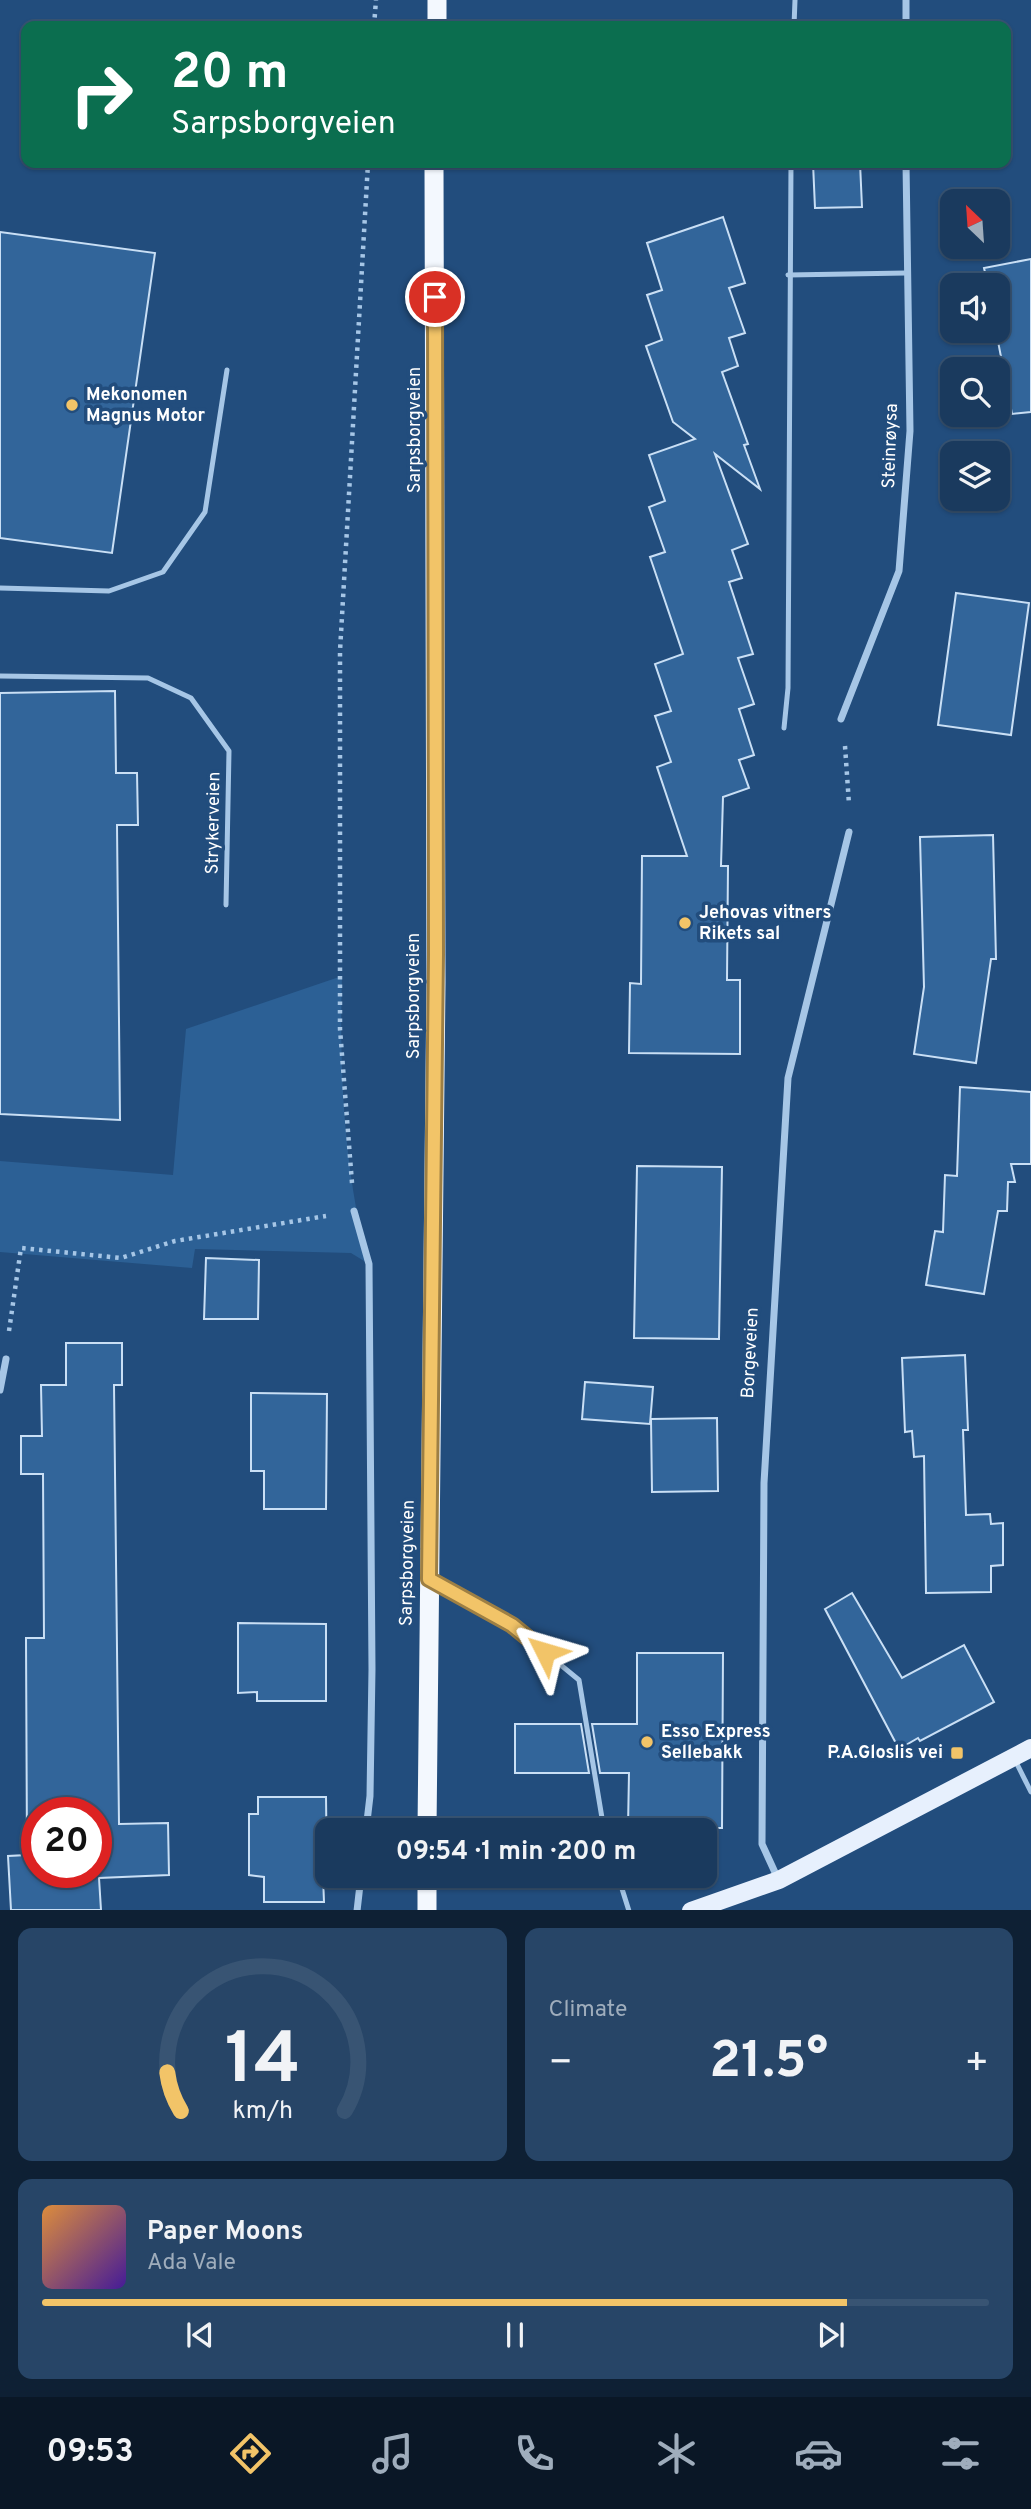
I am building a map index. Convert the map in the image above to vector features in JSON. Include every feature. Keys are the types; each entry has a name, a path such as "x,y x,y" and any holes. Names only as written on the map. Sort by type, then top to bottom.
{"highway":[{"path":"437,0 437,21"},
{"name":"Sarpsborgveien","path":"427,1818 436,912 434,168"},
{"path":"427,1888 427,1910"}],"main road":[{"path":"691,1910 779,1880 1031,1748"}],"street":[{"path":"906,0 906,21"},
{"name":"Steinrøysa","path":"841,719 899,571 910,431 906,168"},
{"name":"Borgeveien","path":"779,1880 762,1844 764,1496 788,1078 849,832"},
{"path":"354,1211 369,1264 372,1669 367,1818"},
{"path":"0,1390 6,1359"},
{"path":"357,1910 360,1888"}],"lane":[{"path":"794,21 795,0"},
{"path":"784,727 788,674 788,275 791,168"},
{"path":"788,275 906,272"},
{"path":"0,588 109,591 163,572 205,512 227,370"},
{"name":"Strykerveien","path":"0,677 148,678 191,698 229,751 226,905"},
{"path":"429,1579 512,1625 579,1680 602,1818"},
{"path":"1013,1758 1031,1792"},
{"path":"622,1888 629,1910"}],"path":[{"path":"374,21 376,0"},
{"path":"6,1359 21,1248 121,1258 175,1241 257,1230 354,1211 340,1030 340,651 368,168"},
{"path":"841,719 848,773 849,832"}],"shaded area":[{"path":"342,976 341,1048 345,1121 354,1194 369,1264 351,1253 195,1249 192,1268 0,1252 0,1161 173,1175 186,1029"}],"building":[{"path":"813,168 860,168 862,207 815,208"},
{"path":"723,217 745,283 729,288 745,333 729,338 738,366 722,372 748,444 744,445 760,489 715,454 748,544 732,550 742,578 729,582 753,654 738,658 754,704 739,709 754,755 739,760 749,788 723,797 721,866 728,866 727,980 740,980 740,1054 629,1053 630,983 641,984 642,856 687,856 657,767 671,762 655,716 671,711 655,664 683,654 650,557 665,552 649,507 665,501 649,455 695,439 673,422 646,346 662,340 647,295 662,290 647,243"},
{"path":"0,232 155,253 112,553 0,538"},
{"path":"1031,259 1031,412 1012,414 1010,357 1001,357 998,343 1010,343 1010,273 985,273 984,268"},
{"path":"956,593 1029,603 1011,735 938,725"},
{"path":"115,691 116,773 137,773 138,825 117,825 120,1120 0,1114 0,693"},
{"path":"993,835 996,959 991,959 976,1063 914,1054 924,987 920,837"},
{"path":"960,1087 1031,1092 1031,1164 1011,1164 1015,1182 1008,1182 1007,1211 998,1211 984,1294 926,1285 935,1231 943,1232 945,1175 957,1176"},
{"path":"637,1166 722,1167 719,1339 634,1338"},
{"path":"206,1258 259,1260 258,1319 204,1319"},
{"path":"66,1343 122,1343 122,1385 114,1385 119,1824 168,1823 169,1875 112,1877 112,1797 27,1797 26,1638 44,1638 43,1474 21,1474 21,1436 42,1436 41,1385 66,1385"},
{"path":"965,1355 968,1430 963,1430 966,1515 990,1514 991,1524 1003,1523 1003,1565 991,1566 991,1592 926,1593 924,1456 914,1457 912,1431 905,1432 902,1358"},
{"path":"585,1382 653,1387 650,1424 582,1419"},
{"path":"251,1393 327,1394 326,1509 264,1509 264,1471 251,1471"},
{"path":"717,1418 718,1491 652,1492 651,1419"},
{"path":"852,1593 902,1678 964,1645 994,1702 920,1741 918,1738 899,1749 825,1609"},
{"path":"238,1623 326,1624 326,1701 257,1701 257,1692 238,1693"},
{"path":"637,1653 723,1653 722,1828 717,1828 717,1818 628,1818 629,1773 600,1773 592,1724 637,1724"},
{"path":"515,1724 581,1724 589,1773 515,1773"},
{"path":"258,1797 326,1797 326,1818 315,1818 315,1888 323,1888 324,1902 264,1902 264,1877 249,1875 249,1814 258,1814"},
{"path":"21,1855 21,1888 100,1888 101,1910 11,1910 8,1856"}],"place":[{"name":"Mekonomen Magnus Motor","path":"72,405"},
{"name":"Jehovas vitners Rikets sal","path":"685,923"},
{"name":"Esso Express Sellebakk","path":"647,1742"},
{"name":"P.A.Gloslis vei","path":"957,1753"}],"route":[{"path":"435,297 436,954 429,1579 512,1625 545,1652"}]}
